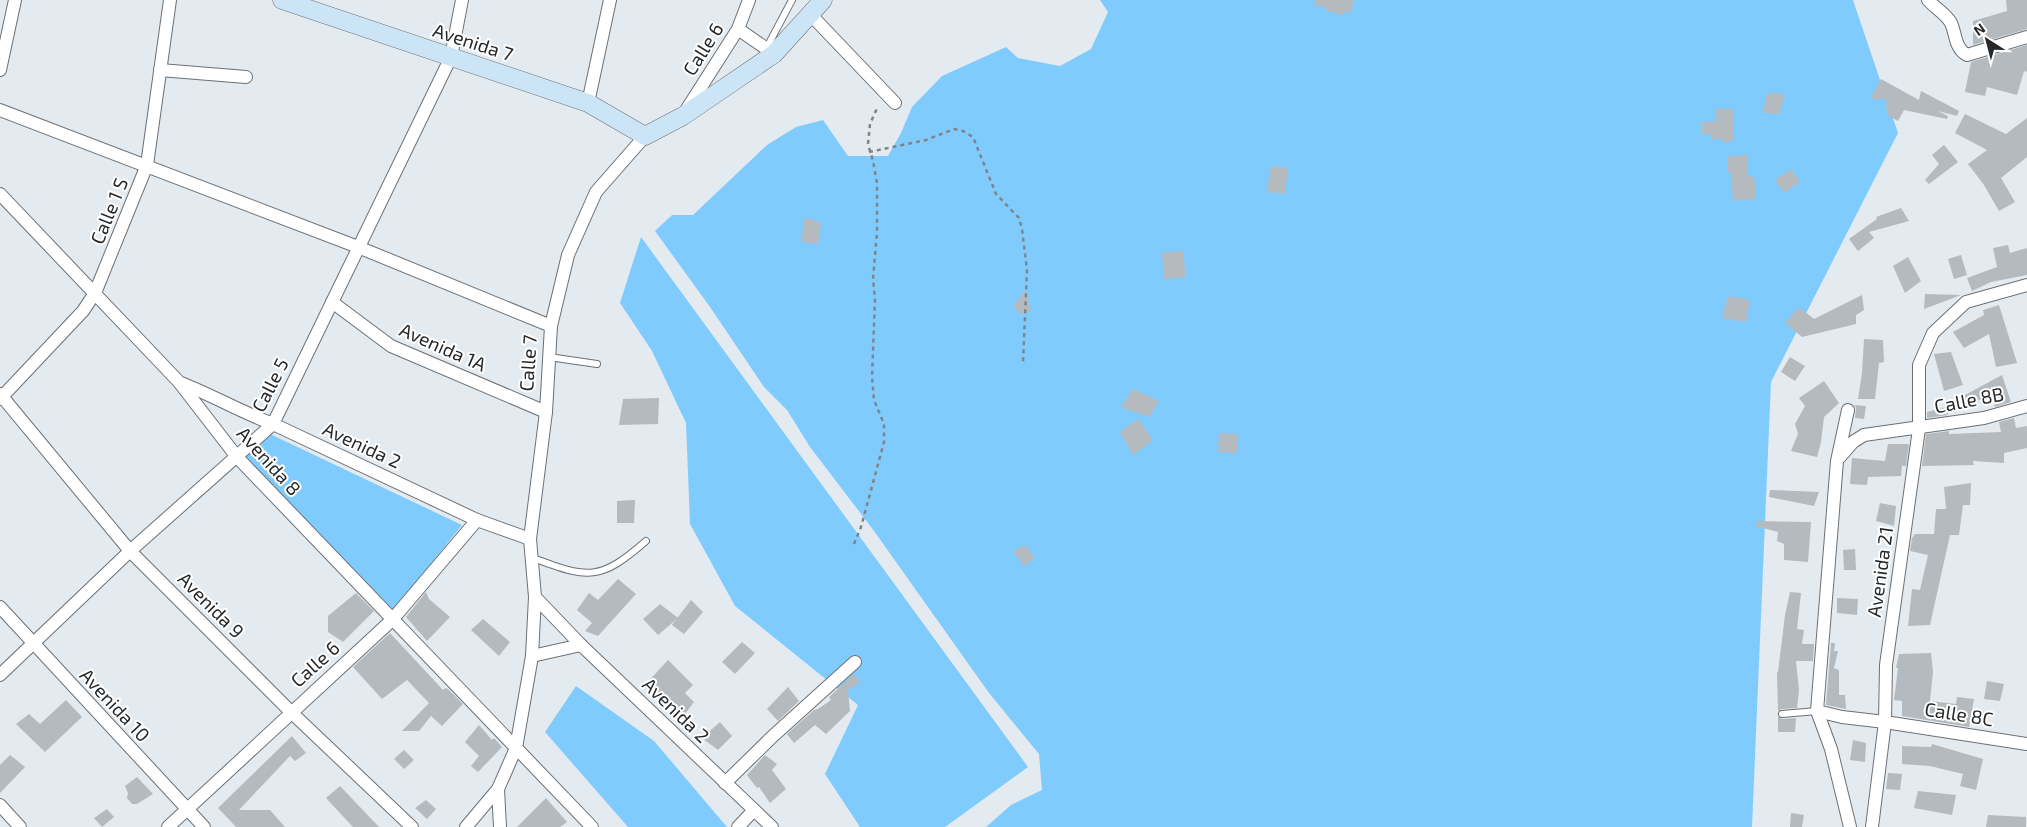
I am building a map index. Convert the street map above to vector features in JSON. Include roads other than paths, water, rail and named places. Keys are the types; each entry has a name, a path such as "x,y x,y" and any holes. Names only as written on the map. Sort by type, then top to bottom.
{"main road":[{"name":"Avenida 7","path":"282,0 309,5 450,57 588,103 645,136"},
{"name":"Calle 7","path":"645,136 682,116 770,52 824,0"}],"street":[{"path":"0,70 15,0"},
{"name":"Calle 1 S","path":"1,396 83,311 96,293 147,165 170,0"},
{"name":"Calle 5","path":"0,675 130,551 273,424 450,57 462,0"},
{"path":"588,103 610,0"},
{"name":"Calle 6","path":"682,116 738,29 749,0"},
{"path":"1928,0 1951,23 1957,45 1962,53 1967,55 2027,37"},
{"path":"810,15 896,103"},
{"path":"738,29 770,52"},
{"path":"160,70 246,77"},
{"path":"0,110 358,247 551,326"},
{"name":"Calle 7","path":"466,827 498,789 516,748 532,656 535,597 530,539 546,412 551,326 568,255 596,192 645,136"},
{"name":"Avenida 8","path":"0,194 179,382 237,457 592,827"},
{"name":"Avenida 21","path":"1872,827 1885,722 1886,665 1919,428 1919,365 1932,333 1966,302 2027,285"},
{"name":"Avenida 1A","path":"332,302 391,346 546,412"},
{"name":"Avenida 2","path":"179,382 215,396 240,411 273,424 477,520 530,539"},
{"name":"Avenida 9","path":"1,396 130,551 291,712 412,827"},
{"name":"Calle 8B","path":"1837,461 1845,449 1864,435 1984,418 2027,406"},
{"path":"1848,410 1837,461 1817,711 1831,749 1850,827"},
{"name":"Calle 6","path":"168,827 392,620 477,520"},
{"name":"Avenida 2","path":"535,597 581,645 772,827"},
{"name":"Avenida 10","path":"0,607 204,827"},
{"path":"532,656 581,645"},
{"path":"726,783 773,736 855,662"},
{"name":"Calle 8C","path":"1817,711 1842,717 2027,744"},
{"path":"498,789 500,827"},
{"path":"0,806 20,827"},
{"path":"738,827 754,810"}],"lane":[{"path":"770,52 792,0"},
{"path":"549,357 597,364"},
{"path":"533,558 559,568 598,573 621,562 646,541"},
{"path":"1782,714 1817,711"}]}
